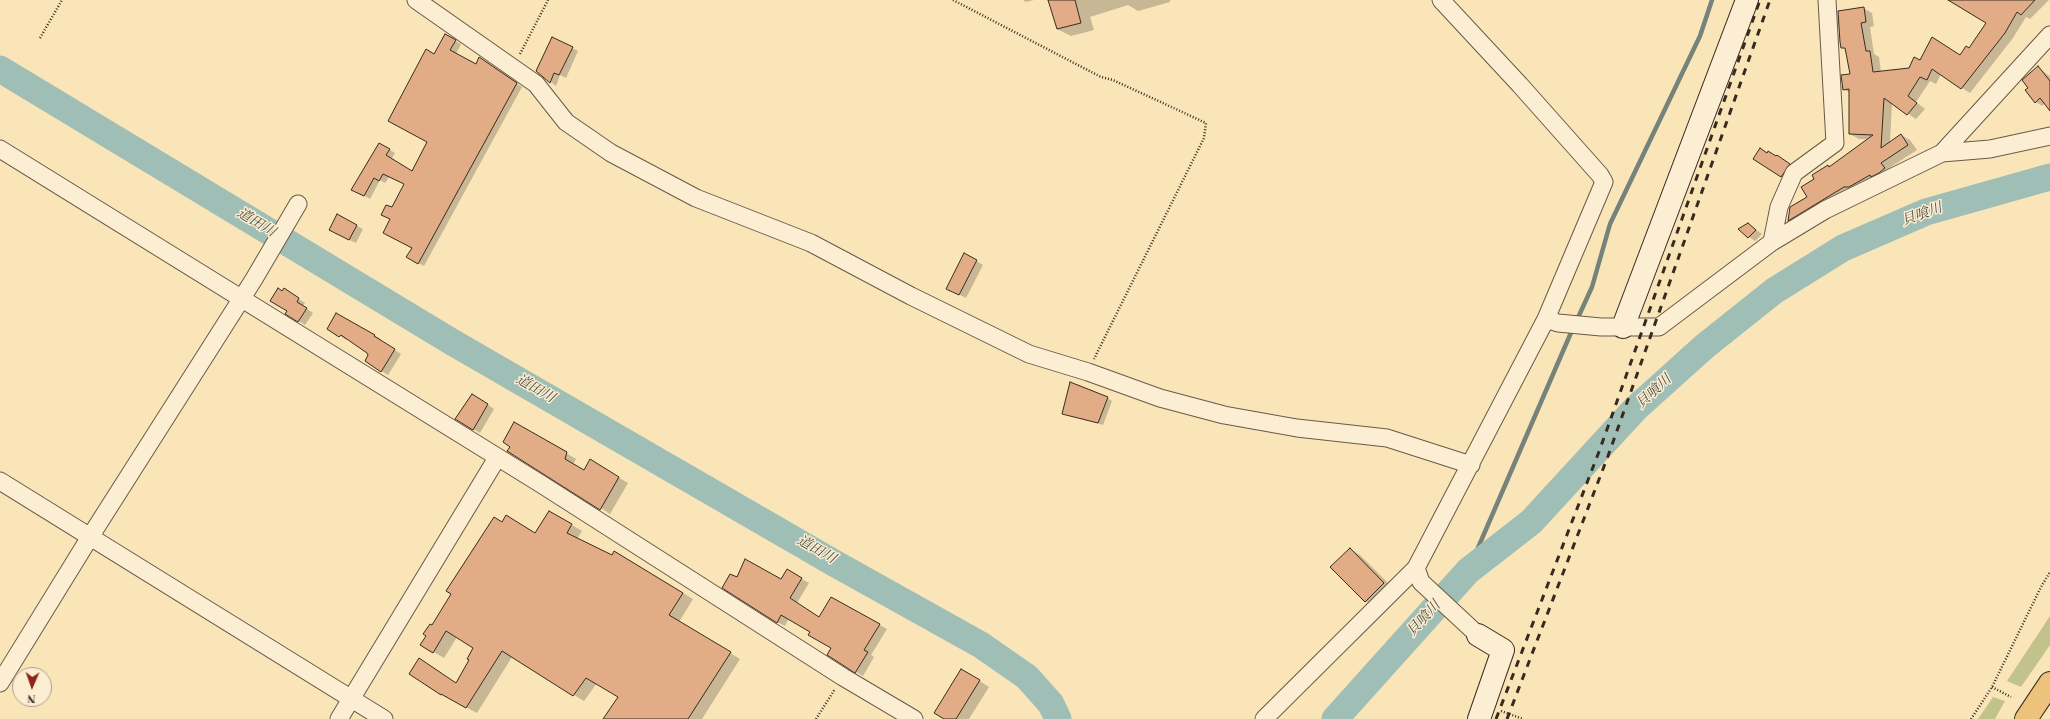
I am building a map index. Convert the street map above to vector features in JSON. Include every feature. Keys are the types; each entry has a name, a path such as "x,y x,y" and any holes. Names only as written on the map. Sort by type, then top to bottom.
{"highway":[{"path":"2026,719 2050,683"}],"street":[{"path":"416,0 512,65 536,84 566,122 611,153 696,198 811,243 911,296 1029,354 1088,372 1160,398 1224,415 1297,428 1387,438 1471,465"},
{"path":"1264,719 1418,575 1471,465 1552,321 1604,182 1600,175 1520,84 1441,0"},
{"path":"1623,327 1747,0"},
{"path":"1772,242 1780,208 1794,173 1835,143 1827,0"},
{"path":"1942,153 2050,35"},
{"path":"1552,321 1601,327 1659,326 1772,242 1825,210 1942,153 1990,149 2050,136"},
{"path":"0,150 497,458 843,677 914,719"},
{"path":"0,683 90,537 254,280 298,204"},
{"path":"339,719 497,458"},
{"path":"0,481 384,719"},
{"path":"1418,575 1478,635 1503,650 1481,712"}],"path":[{"path":"40,38 62,0"},
{"path":"512,65 540,18 548,0"},
{"path":"953,0 1101,77 1119,83 1206,123 1204,138 1096,352 1088,372"},
{"path":"1971,719 1992,687 2041,587 2050,572"},
{"path":"816,719 843,677"},
{"path":"1992,687 2012,697"},
{"path":"1481,712 1523,719"}],"green space":[{"path":"2050,616 2050,645 2021,687 2007,681"},
{"path":"1993,697 2005,701 1995,719 1978,719"}],"building":[{"path":"1048,0 1075,0 1081,23 1057,29"},
{"path":"1948,0 2035,0 2021,15 2017,12 2005,33 1961,89 1932,69 1927,80 1920,77 1908,96 1917,103 1907,115 1884,98 1881,148 1901,134 1908,145 1881,163 1885,168 1879,173 1871,177 1870,175 1849,187 1844,187 1788,221 1790,207 1807,197 1801,187 1814,179 1812,175 1828,165 1829,167 1873,135 1849,134 1849,89 1843,90 1841,75 1850,74 1845,48 1841,48 1838,11 1864,7 1866,22 1861,23 1866,51 1870,51 1873,72 1909,68 1914,57 1920,60 1932,37 1960,55 1966,46 1969,48 1986,23"},
{"path":"445,34 456,40 450,50 476,64 479,57 517,83 418,264 406,257 412,248 383,233 390,219 381,215 386,205 392,207 404,184 383,174 379,181 374,178 364,196 351,190 379,143 390,149 386,155 412,171 427,142 388,121 426,49 434,54"},
{"path":"552,37 573,47 559,75 554,73 550,83 536,71"},
{"path":"2038,66 2050,81 2050,111 2040,98 2035,103 2025,90 2028,88 2022,80"},
{"path":"1760,148 1767,153 1768,151 1776,156 1777,155 1790,164 1781,177 1753,159"},
{"path":"337,214 357,225 349,240 329,230"},
{"path":"1748,223 1756,230 1748,238 1738,229"},
{"path":"964,253 977,260 959,295 946,289"},
{"path":"278,288 282,291 284,288 299,298 297,302 307,308 298,322 285,314 287,311 270,301"},
{"path":"336,313 375,335 374,336 395,349 381,372 365,361 368,355 367,353 341,335 339,337 327,329"},
{"path":"1070,382 1108,397 1098,423 1062,414"},
{"path":"472,394 488,404 473,430 455,419"},
{"path":"514,422 567,452 565,459 584,470 590,459 619,477 600,510 507,451 510,447 503,442"},
{"path":"549,511 572,524 567,533 612,555 614,551 683,593 669,615 731,652 688,719 603,719 618,697 586,678 573,696 502,651 466,708 441,695 409,674 419,658 456,683 469,660 467,659 473,648 446,631 433,653 420,645 426,636 423,634 430,624 432,625 451,594 446,591 494,517 502,522 506,515 535,533"},
{"path":"1350,548 1384,583 1365,602 1330,567"},
{"path":"745,559 781,579 787,569 802,578 790,598 819,617 831,597 880,624 864,650 868,652 855,673 827,655 831,648 808,635 810,632 781,615 777,623 722,588 730,574 737,577"},
{"path":"961,669 980,680 956,719 944,719 934,713"}],"waterway":[{"path":"1576,322 1592,287 1610,224 1700,36 1712,0"},
{"name":"道田川","path":"0,69 452,342 834,563 981,645 1027,677 1051,704 1058,719"},
{"name":"貝喰川","path":"1335,719 1468,571 1531,522 1635,409 1705,346 1774,291 1843,248 1926,212 2050,177"},
{"path":"1468,571 1573,328"}],"railway":[{"path":"1496,719 1600,449 1760,0"},
{"path":"1507,719 1608,456 1770,0"}]}
